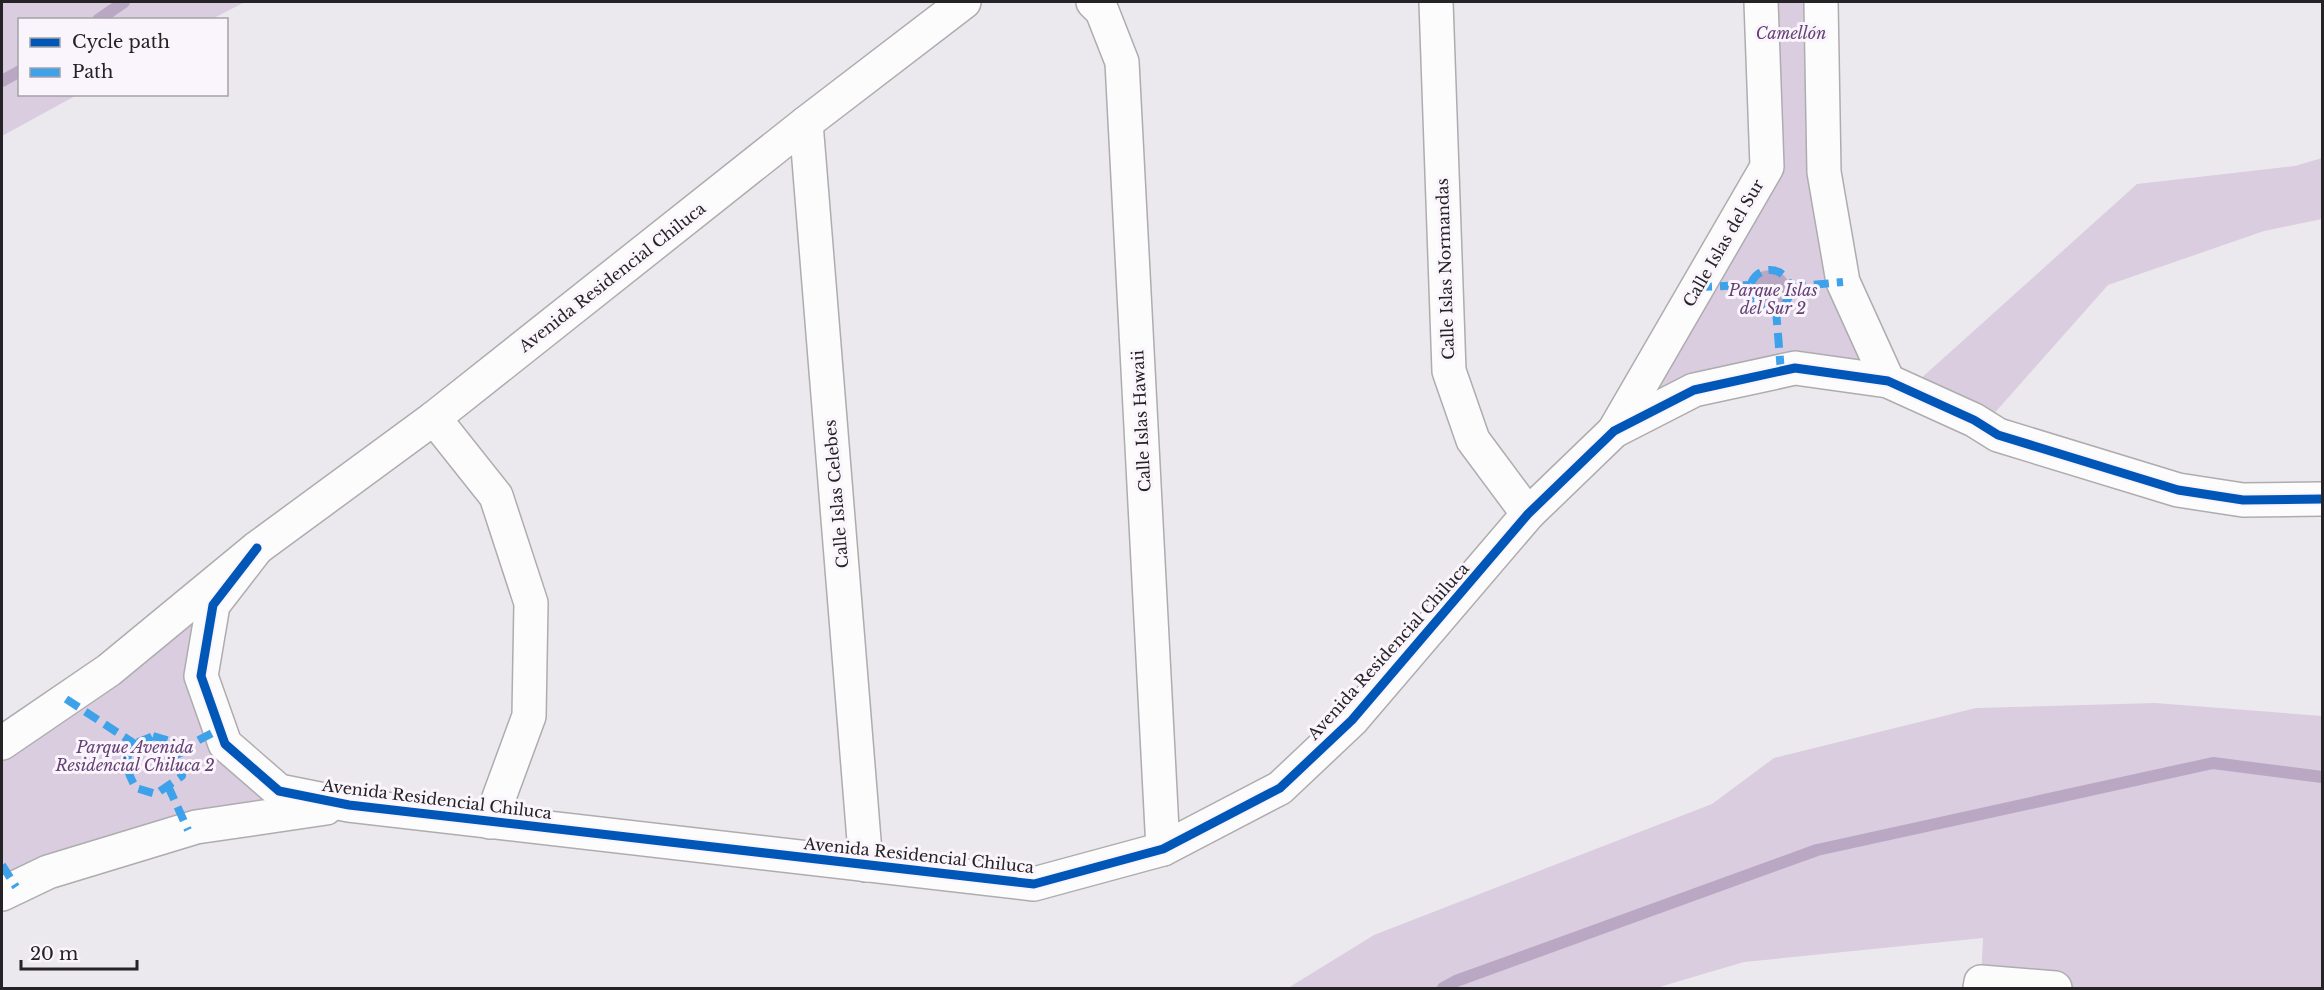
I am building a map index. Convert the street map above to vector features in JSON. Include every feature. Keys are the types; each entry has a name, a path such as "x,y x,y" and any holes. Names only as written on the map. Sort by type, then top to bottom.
{"street":[{"name":"Avenida Residencial Chiluca","path":"2,743 109,670 258,549 434,418 806,123 964,2"},
{"name":"Calle Islas Hawaii","path":"1093,2 1102,11 1122,62 1163,849"},
{"name":"Calle Islas Normandas","path":"1436,2 1449,371 1473,440 1528,514"},
{"name":"Calle Islas del Sur","path":"1614,431 1767,167 1761,2"},
{"path":"1821,2 1824,172 1841,271 1843,282 1888,381"},
{"name":"Calle Islas Celebes","path":"806,123 866,866"},
{"name":"Avenida Residencial Chiluca","path":"258,549 213,605 201,676 225,744 279,791 349,805 1034,884 1163,849 1281,788 1352,720 1528,514 1614,431 1694,390 1795,368 1888,381 1974,420 1998,435 2178,490 2243,501 2322,499"},
{"path":"434,418 496,496 531,603 529,716 490,822"},
{"name":"Avenida Residencial Chiluca","path":"2,894 48,872 196,827 349,805"},
{"path":"1980,988 1981,982 2055,988"}],"green space":[{"path":"2,2 245,2 214,18 18,18 18,96 75,96 2,136"},
{"name":"Parque Islas del Sur 2","path":"1759,2 1821,2 1824,172 1888,381 1795,368 1614,431 1767,167"},
{"path":"2322,158 2322,219 2264,231 2108,285 1983,426 1908,390 2137,184 2295,166"},
{"name":"Parque Avenida Residencial Chiluca 2","path":"213,605 201,676 225,744 279,791 349,805 196,827 2,894 2,743"},
{"path":"2155,703 2322,716 2322,988 2055,988 1981,982 1983,938 1744,962 1656,988 1288,988 1374,935 1712,804 1774,758 1976,708"}],"shaded area":[{"path":"1770,270 1778,271 1784,276 1789,282 1789,298 1784,304 1778,309 1770,310 1762,309 1756,304 1751,298 1750,290 1751,282 1756,276 1762,271"}],"waterway":[{"path":"101,18 124,2"},
{"path":"2,81 18,72"},
{"path":"1443,988 1456,981 1817,850 2213,763 2322,777"}],"marked path":[{"path":"1770,270 1778,271 1784,276 1789,282 1790,290 1789,298 1784,304 1778,309 1770,310 1762,309 1756,304 1751,298 1750,290 1751,282 1756,276 1762,271 1770,270"},
{"path":"1791,287 1843,282"},
{"path":"1697,287 1750,285"},
{"path":"1776,310 1781,372"},
{"path":"66,699 135,744"},
{"path":"178,751 220,729"},
{"path":"153,736 173,742 182,759 182,776 156,794 136,788 127,766 128,755 135,744 153,736"},
{"path":"168,786 188,830"},
{"path":"2,865 16,887"}],"cycle path":[{"path":"257,548 213,605 201,676 225,744 279,791 349,805 1034,884 1163,849 1280,788 1352,720 1528,514 1614,431 1694,390 1795,368 1888,381 1974,420 1998,435 2178,490 2243,500 2322,499"}],"park label":[{"name":"Camellón","path":"1791,33"}]}
